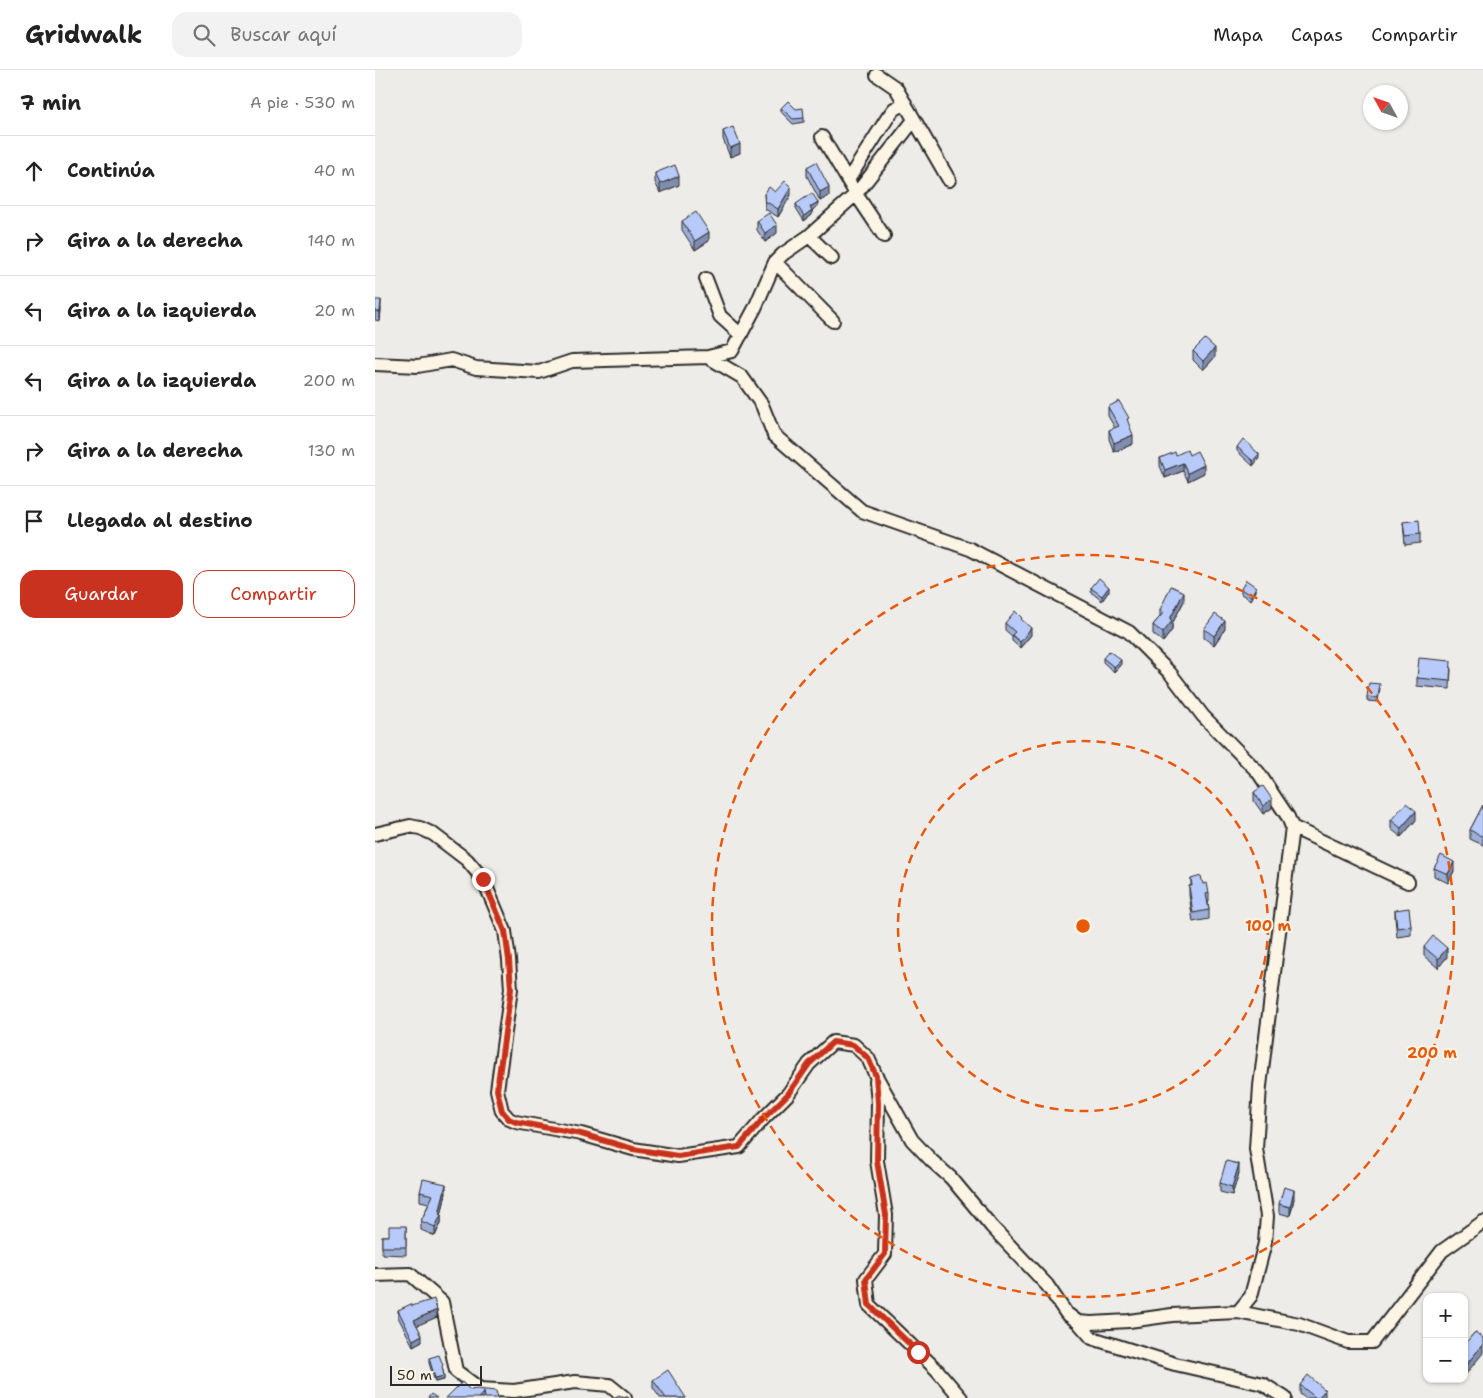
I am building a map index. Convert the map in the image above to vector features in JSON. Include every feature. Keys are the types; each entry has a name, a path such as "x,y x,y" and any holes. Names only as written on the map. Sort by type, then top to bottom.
{"street":[{"path":"877,75 896,88 949,180"},
{"path":"848,180 888,116 894,109 905,104"},
{"path":"375,364 418,366 451,360 476,368 539,372 572,362 708,357 732,351 755,308 775,262 809,236 856,194 914,120"},
{"path":"822,137 884,236"},
{"path":"809,236 832,258"},
{"path":"775,262 833,321"},
{"path":"706,279 720,316 741,335"},
{"path":"708,357 742,376 763,405 775,435 862,511 970,549 1129,632 1170,673 1203,716 1258,772 1288,817 1292,827 1261,1086 1256,1149 1267,1216 1265,1243 1251,1296 1238,1312"},
{"path":"375,834 410,826 420,828 433,834 467,860 483,879 505,931 509,960 511,989 497,1090 502,1111 509,1119 516,1122 581,1134 633,1149 678,1156 739,1147 788,1094 809,1064 833,1042 853,1045 868,1058 912,1140 951,1178 992,1226 1047,1285 1066,1313 1078,1322 1092,1338 1175,1364 1263,1384 1285,1398"},
{"path":"1292,827 1408,882"},
{"path":"876,1076 878,1103 877,1161 886,1215 885,1254 866,1279 869,1305 937,1370 961,1398"},
{"path":"1078,1322 1129,1321 1172,1315 1238,1312 1299,1324 1348,1342 1372,1342 1442,1251 1483,1222"},
{"path":"375,1275 410,1274 442,1302 456,1371 480,1390 514,1391 575,1382 609,1385 625,1398"}],"building":[{"path":"788,101 796,109 803,108 804,118 793,119 781,108"},
{"path":"733,127 740,144 730,148 723,131"},
{"path":"816,162 829,187 820,192 807,167"},
{"path":"675,165 679,176 660,184 655,173"},
{"path":"785,181 791,187 778,209 765,201 764,194 769,187 775,192"},
{"path":"812,193 818,202 810,207 812,210 804,216 796,204"},
{"path":"696,212 709,232 695,241 682,221"},
{"path":"769,213 777,225 765,233 757,221"},
{"path":"375,300 381,300 380,312 375,311"},
{"path":"1205,339 1215,348 1203,361 1193,351"},
{"path":"1119,401 1129,418 1127,419 1133,435 1114,443 1109,430 1119,426 1108,407"},
{"path":"1243,439 1259,454 1253,461 1237,447"},
{"path":"1187,450 1189,455 1197,451 1204,465 1188,473 1183,463 1165,470 1160,458 1175,452 1176,455"},
{"path":"1419,520 1420,534 1405,536 1403,522"},
{"path":"1099,578 1109,587 1102,596 1091,588"},
{"path":"1246,580 1256,587 1251,596 1241,589"},
{"path":"1171,586 1184,592 1170,619 1172,621 1163,633 1153,625 1164,612 1160,610"},
{"path":"1015,611 1031,628 1020,642 1012,635 1015,632 1005,623"},
{"path":"1215,614 1225,621 1214,636 1204,629"},
{"path":"1109,651 1121,660 1114,667 1103,658"},
{"path":"1419,658 1451,661 1450,681 1417,678"},
{"path":"1369,683 1380,684 1378,698 1367,697"},
{"path":"1263,786 1272,799 1263,806 1254,792"},
{"path":"1406,803 1416,811 1401,828 1391,820"},
{"path":"1483,805 1483,837 1470,830"},
{"path":"1441,855 1454,862 1448,874 1434,868"},
{"path":"1201,876 1203,884 1207,883 1209,893 1206,894 1209,910 1193,913 1189,886 1192,886 1191,879"},
{"path":"1409,908 1411,926 1397,928 1395,910"},
{"path":"1433,936 1447,948 1438,959 1424,947"},
{"path":"1226,1161 1239,1164 1232,1187 1220,1183"},
{"path":"423,1179 446,1184 439,1214 441,1215 435,1227 421,1221 433,1195 420,1192"},
{"path":"1284,1187 1294,1190 1290,1207 1279,1204"},
{"path":"389,1226 406,1226 406,1247 382,1247 382,1236 389,1236"},
{"path":"434,1299 437,1310 414,1320 422,1335 413,1340 398,1310 411,1304 412,1306"},
{"path":"1475,1332 1483,1338 1483,1344 1468,1363 1468,1340"},
{"path":"439,1355 443,1365 444,1376 435,1378 429,1358"},
{"path":"668,1370 686,1398 666,1398 653,1380"},
{"path":"1308,1375 1325,1390 1318,1398 1300,1385"},
{"path":"462,1382 470,1390 496,1391 498,1398 485,1398 484,1392 478,1398 446,1398"},
{"path":"431,1394 437,1398 428,1398"},
{"path":"619,1395 623,1397 629,1398 613,1398"}],"route":[{"path":"483,879 505,931 509,960 511,989 497,1090 502,1111 509,1119 516,1122 581,1134 633,1149 678,1156 739,1147 788,1094 809,1064 833,1042 853,1045 868,1058 876,1076 878,1103 877,1161 886,1215 885,1254 866,1279 869,1305 918,1352"}]}
